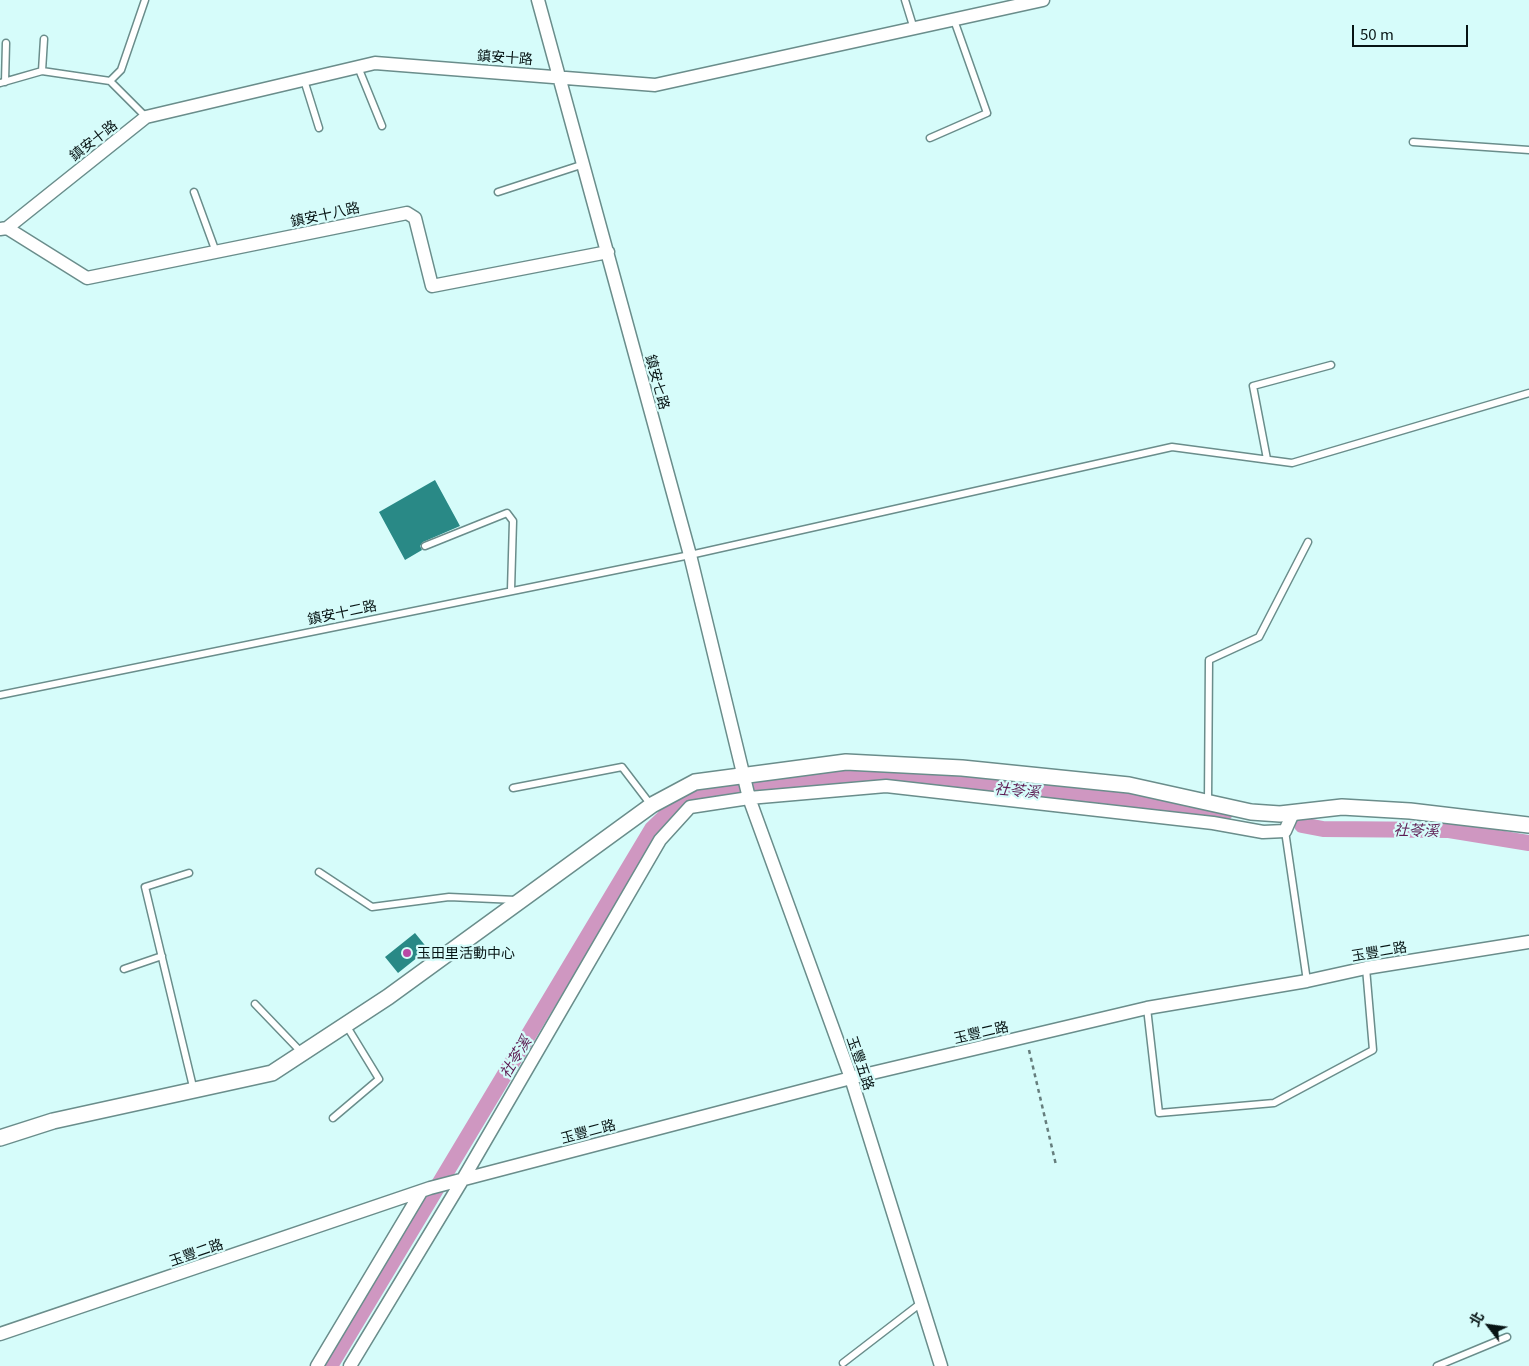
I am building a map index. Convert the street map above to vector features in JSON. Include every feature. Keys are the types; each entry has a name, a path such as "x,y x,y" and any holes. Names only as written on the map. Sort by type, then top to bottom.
{"street":[{"name":"鎮安七路","path":"538,0 690,555 744,774"},
{"name":"鎮安十路","path":"4,228 146,117 375,63 560,76 655,85 1044,0"},
{"name":"鎮安十八路","path":"4,228 87,278 406,213 415,218 432,286 608,252"},
{"path":"0,1138 53,1121 194,1092 272,1073 388,998 652,805 694,782 846,762 962,768 1129,785 1251,812 1280,814 1342,807 1410,811 1529,825"},
{"name":"玉豐五路","path":"744,774 749,798 851,1078 941,1366"},
{"path":"350,1366 463,1179 660,840 690,807 749,798 886,786 1213,823 1263,832 1285,831 1293,813"},
{"name":"玉豐二路","path":"0,1334 365,1209 426,1190 851,1078 1147,1008 1307,981 1366,968 1529,942"},
{"path":"317,1366 426,1190"}],"lane":[{"path":"110,81 121,70 145,0"},
{"path":"906,0 914,28"},
{"path":"930,138 987,113 954,20"},
{"path":"42,71 44,39"},
{"path":"6,42 2,82 42,71 110,81 146,117"},
{"path":"358,67 382,126"},
{"path":"304,80 319,128"},
{"path":"1413,142 1529,150"},
{"path":"498,192 584,164"},
{"path":"194,192 216,252"},
{"path":"1266,459 1253,386 1331,365"},
{"name":"鎮安十二路","path":"0,695 690,555 1172,447 1292,463 1529,394"},
{"path":"425,546 507,513 513,521 510,590"},
{"path":"1208,801 1209,660 1259,637 1308,542"},
{"path":"514,788 622,767 652,805"},
{"path":"1285,831 1307,981"},
{"path":"319,872 372,907 449,897 521,900"},
{"path":"189,873 145,887 194,1092"},
{"path":"124,969 162,956"},
{"path":"1147,1008 1159,1113 1274,1103 1373,1050 1366,968"},
{"path":"255,1004 302,1054"},
{"path":"333,1118 379,1079 346,1025"},
{"path":"843,1363 922,1302"},
{"path":"1437,1366 1506,1337"}],"path":[{"path":"1026,1037 1056,1165"}],"building":[{"path":"435,480 460,526 423,542 420,546 422,550 405,560 379,512"},
{"name":"玉田里活動中心","path":"415,933 428,949 398,973 385,957"}],"waterway":[{"name":"社苓溪","path":"760,786 854,775 1160,802 1225,813"},
{"name":"社苓溪","path":"330,1366 652,829 676,806 714,791 734,789"},
{"name":"社苓溪","path":"1302,825 1323,829 1449,830 1529,843"}],"place":[{"name":"玉田里活動中心","path":"407,953"}]}
